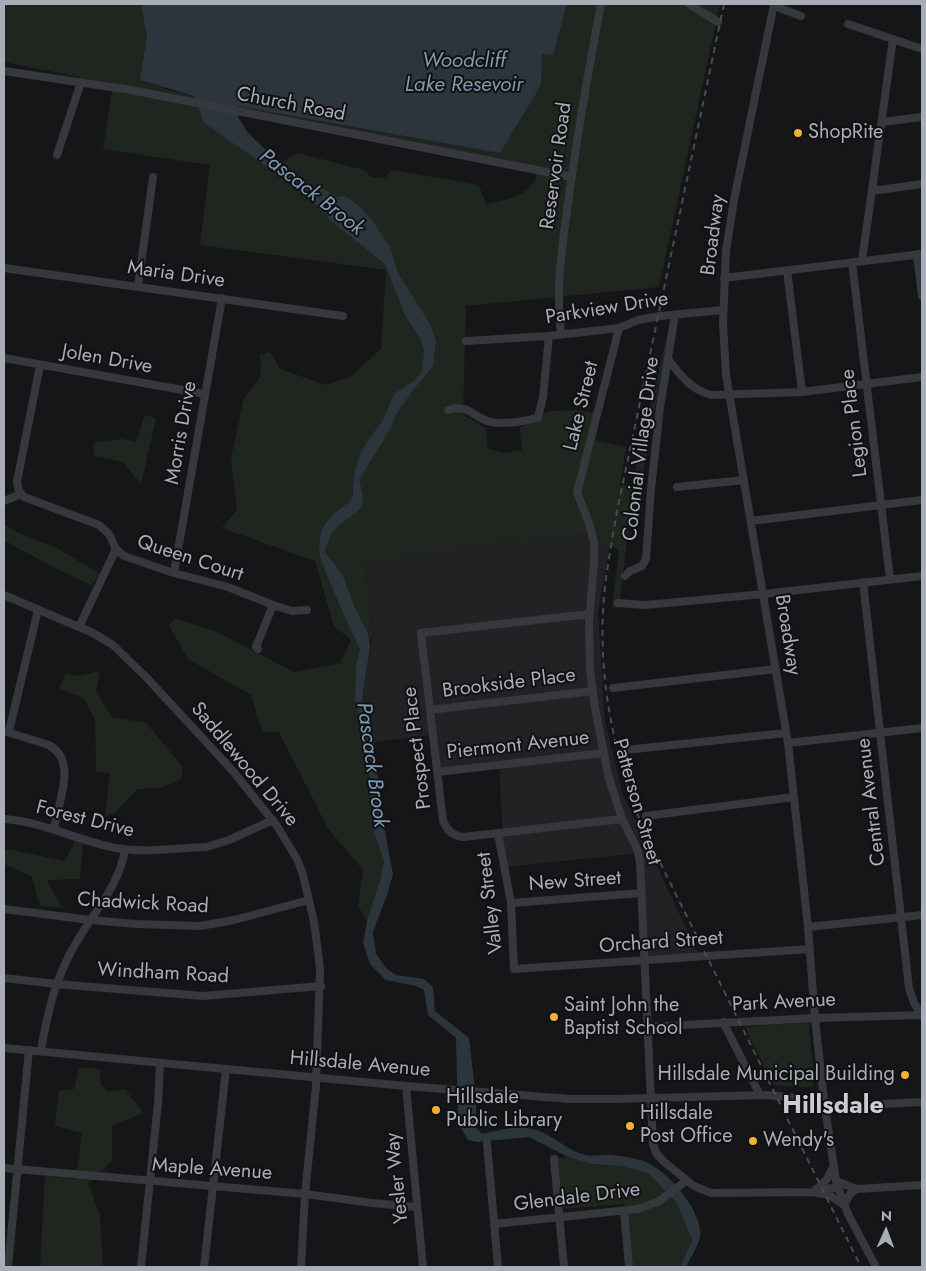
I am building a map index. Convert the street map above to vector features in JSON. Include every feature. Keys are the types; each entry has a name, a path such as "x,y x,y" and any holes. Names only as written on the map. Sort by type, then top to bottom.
{"street":[{"name":"Reservoir Road","path":"561,334 558,307 559,272 584,92 601,4"},
{"path":"689,4 718,22"},
{"path":"774,5 801,16"},
{"name":"Broadway","path":"774,5 734,200 724,278 724,344 728,394 764,594 788,743 824,1101 837,1185 844,1205 876,1267"},
{"path":"848,24 922,48"},
{"path":"862,261 892,39"},
{"name":"Church Road","path":"4,71 131,90 572,177"},
{"path":"57,155 81,82"},
{"path":"882,122 922,117"},
{"path":"138,286 153,177"},
{"path":"872,190 922,184"},
{"path":"724,278 920,254 922,296"},
{"name":"Legion Place","path":"852,262 890,579"},
{"name":"Maria Drive","path":"4,268 343,316"},
{"path":"787,270 802,392"},
{"name":"Morris Drive","path":"174,573 222,298"},
{"name":"Parkview Drive","path":"466,341 549,336 619,328 638,320 676,314 723,310"},
{"name":"Colonial Village Drive","path":"625,576 630,571 642,566 646,559 660,407 676,314"},
{"name":"Lake Street","path":"577,493 619,328"},
{"path":"448,410 464,408 485,420 497,423 538,418 543,397 549,336"},
{"name":"Jolen Drive","path":"4,358 205,394"},
{"path":"668,359 681,376 697,391 710,395 802,392 922,377"},
{"path":"4,501 21,494 17,482 40,365"},
{"path":"677,487 744,480"},
{"name":"Patterson Street","path":"577,493 589,523 594,542 589,614 592,691 612,790 622,819 638,852 642,893 653,1144 656,1153 663,1161 686,1181"},
{"name":"Queen Court","path":"21,494 28,500 99,525 109,534 116,548 124,556 174,573 228,587 272,606 292,611 307,610"},
{"path":"751,521 922,500"},
{"path":"79,627 116,548"},
{"path":"618,603 645,605 922,576"},
{"name":"Central Avenue","path":"863,582 909,988 914,1003 922,1015"},
{"name":"Saddlewood Drive","path":"4,595 104,638 125,656 232,770 284,835 297,859 309,900 318,944 321,986 301,1267"},
{"path":"258,648 256,648 272,606"},
{"path":"38,610 6,731 49,745 55,749 63,760 65,774 54,828"},
{"name":"Prospect Place","path":"589,614 421,633 443,821 448,831 463,838 622,819"},
{"path":"614,688 776,668"},
{"name":"Brookside Place","path":"430,710 592,691"},
{"path":"788,743 922,728"},
{"path":"625,750 786,733"},
{"name":"Piermont Avenue","path":"437,772 603,753"},
{"path":"646,816 794,797"},
{"name":"Forest Drive","path":"4,819 26,821 54,828 97,843 125,850 217,844 273,820"},
{"name":"Valley Street","path":"498,834 511,903 514,969"},
{"path":"42,1051 48,1010 56,984 75,944 116,881 125,850"},
{"name":"New Street","path":"511,903 642,893"},
{"name":"Chadwick Road","path":"4,909 90,920 200,926 234,920 309,900"},
{"path":"808,927 922,915"},
{"name":"Orchard Street","path":"514,969 810,949"},
{"name":"Windham Road","path":"4,978 202,996 321,986"},
{"name":"Park Avenue","path":"647,1027 723,1022 922,1015"},
{"path":"723,1022 760,1095"},
{"name":"Hillsdale Avenue","path":"4,1048 406,1086 591,1100 760,1095 824,1101 838,1106 922,1102"},
{"path":"8,1267 29,1050"},
{"path":"141,1267 158,1103 160,1063"},
{"path":"204,1267 226,1069"},
{"name":"Yesler Way","path":"406,1086 423,1267"},
{"path":"486,1143 498,1267"},
{"path":"554,1159 564,1267"},
{"path":"815,1190 828,1180 834,1165"},
{"name":"Maple Avenue","path":"4,1168 305,1194 417,1207"},
{"path":"686,1181 703,1190 722,1194 815,1190 837,1185 857,1189 922,1185"},
{"name":"Glendale Drive","path":"494,1224 624,1211 651,1205 667,1196 686,1181"},
{"path":"815,1190 829,1195 844,1205 850,1194 857,1189"},
{"path":"624,1211 629,1267"}],"shaded area":[{"path":"4,4 142,4 147,36 140,80 169,90 227,104 542,54 553,55 567,4 720,4 659,287 466,306 463,414 486,428 488,449 505,453 522,450 520,428 549,411 580,410 596,414 588,439 626,447 620,486 632,483 672,314 641,484 634,483 619,608 612,609 619,551 595,535 545,537 364,559 373,631 355,701 366,743 373,830 384,862 367,921 358,906 363,870 327,827 279,732 262,732 251,695 188,659 169,626 174,618 215,631 294,672 340,663 351,640 334,626 315,561 222,528 237,510 231,458 243,400 261,376 260,355 270,352 280,369 326,385 350,377 381,349 386,270 200,245 210,165 103,149 113,84 4,62","holes":["236,114 538,170 531,186 525,191 511,198 486,205 479,185 392,170 385,178 372,178 364,170 298,153 280,163 247,132"]},
{"path":"145,415 156,418 141,484 123,462 94,456 94,442 122,439 136,442"},
{"path":"4,524 15,531 57,548 100,574 91,585 7,542 4,543"},
{"path":"595,535 610,544 598,613 605,722 623,795 698,953 647,956 639,853 505,867 499,767 436,772 431,735 374,742 362,699 373,631 364,558 546,537"},
{"path":"100,671 96,692 113,718 145,722 183,767 181,779 160,788 137,789 116,812 105,817 110,773 96,772 95,720 84,698 59,688 66,673 77,676"},
{"path":"76,839 83,843 80,879 47,880 62,908 40,906 32,877 4,865 4,850 13,850 65,861"},
{"path":"809,1022 814,1085 810,1087 776,1086 770,1079 745,1027"},
{"path":"79,1067 100,1069 101,1084 107,1092 125,1089 143,1113 112,1126 112,1161 88,1183 100,1215 103,1267 40,1267 45,1176 76,1179 82,1133 55,1126 59,1091 74,1089"},
{"path":"568,1157 591,1164 620,1166 648,1173 677,1203 692,1240 680,1267 630,1267 624,1204 563,1209 558,1158"}],"water":[{"name":"Woodcliff Lake Resevoir","path":"141,4 567,4 553,55 542,54 541,85 500,153 238,106 236,113 247,132 276,160 315,188 324,189 336,197 344,196 357,204 372,220 389,246 399,275 430,324 436,341 433,366 396,415 389,431 359,480 363,500 361,506 357,512 333,531 325,552 342,574 355,608 368,634 370,647 362,699 374,742 382,816 393,874 373,932 376,954 387,969 396,975 424,979 433,987 435,1011 469,1038 476,1098 476,1128 482,1134 512,1128 527,1128 542,1132 569,1148 589,1156 610,1155 624,1157 652,1165 682,1192 690,1204 700,1227 700,1237 687,1267 680,1267 692,1240 677,1203 648,1173 620,1166 591,1164 568,1157 529,1137 477,1142 468,1140 458,1122 456,1038 428,1015 424,990 416,986 386,980 370,964 363,943 367,921 384,862 373,830 366,743 355,701 356,667 360,649 321,560 319,552 320,536 325,524 334,513 350,502 353,494 354,474 360,455 383,420 394,394 415,380 422,371 424,351 421,340 406,317 385,264 330,220 309,196 204,123 194,96 140,80 147,36"}],"railway":[{"path":"724,4 617,511 605,586 603,617 605,679 615,740 632,799 643,828 861,1267"}],"place":[{"name":"ShopRite","path":"798,133"},
{"name":"Saint John the Baptist School","path":"554,1017"},
{"name":"Hillsdale Municipal Building","path":"905,1075"},
{"name":"Hillsdale Public Library","path":"436,1110"},
{"name":"Hillsdale Post Office","path":"630,1126"},
{"name":"Wendy's","path":"753,1141"}],"district":[{"name":"Hillsdale","path":"833,1107"}],"water label":[{"name":"Pascack Brook","path":"311,193"},
{"name":"Pascack Brook","path":"371,765"}]}
